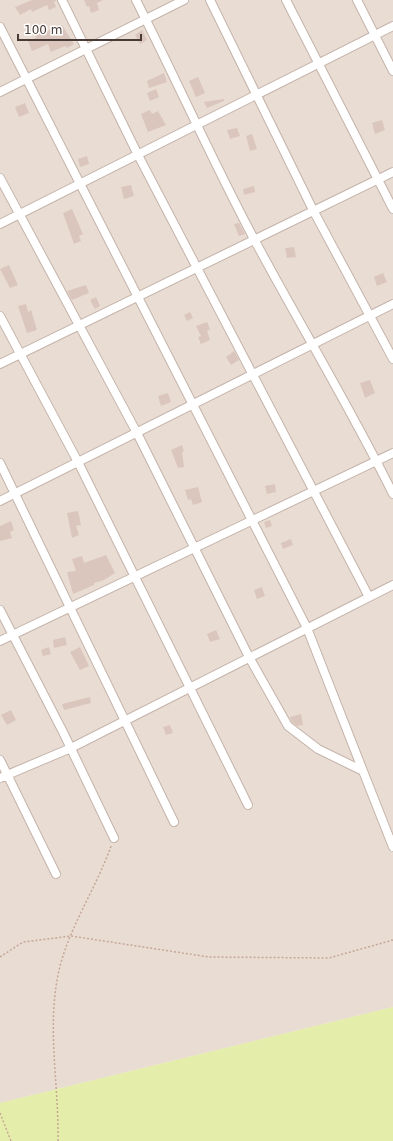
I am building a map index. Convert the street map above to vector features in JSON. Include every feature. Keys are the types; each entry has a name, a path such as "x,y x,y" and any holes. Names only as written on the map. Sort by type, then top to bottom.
{"street":[{"path":"62,0 138,155 254,374 369,597"},
{"path":"136,0 196,126 254,239 314,345 393,494"},
{"path":"0,92 184,0"},
{"path":"210,0 256,96 314,210 393,359"},
{"path":"286,0 393,209"},
{"path":"357,0 393,71"},
{"path":"0,224 393,26"},
{"path":"0,27 194,404 307,628 393,847"},
{"path":"0,364 393,172"},
{"path":"0,178 78,326 137,433 250,657 288,726 318,749 363,771"},
{"path":"0,501 314,345 393,304"},
{"path":"0,316 19,355 78,462 248,805"},
{"path":"0,641 393,453"},
{"path":"0,463 174,822"},
{"path":"4,776 71,748 393,585"},
{"path":"0,610 71,748 114,838"},
{"path":"0,760 4,776 56,874"}],"path":[{"path":"58,1141 58,1119 52,1043 58,974 71,936 104,866 114,838"},
{"path":"0,957 23,942 71,936 216,957 330,958 393,940"},
{"path":"0,1113 11,1141"}],"shaded area":[{"path":"0,0 393,0 393,1007 0,1103"}],"green space":[{"path":"393,1007 393,1141 0,1141 0,1103"}],"building":[{"path":"32,0 57,0 54,2 56,7 49,10 47,5 32,12 31,9 20,15 15,7"},
{"path":"84,0 103,0 97,3 99,10 91,13 89,6 87,7"},
{"path":"62,25 74,44 67,48 65,46 51,52 48,44 32,51 28,41 36,38 35,36"},
{"path":"142,30 147,40 140,44 135,35"},
{"path":"164,73 167,82 149,88 147,81"},
{"path":"198,77 205,93 196,97 189,81"},
{"path":"156,89 159,97 150,101 147,93"},
{"path":"224,99 224,101 207,108 204,102"},
{"path":"25,103 29,113 19,117 15,107"},
{"path":"150,110 152,114 158,111 166,125 148,132 141,114"},
{"path":"382,120 385,130 375,134 372,123"},
{"path":"237,128 240,136 230,139 227,130"},
{"path":"252,134 257,149 250,151 246,136"},
{"path":"87,156 89,164 80,167 78,159"},
{"path":"131,185 134,196 124,199 121,187"},
{"path":"254,186 255,192 244,195 243,189"},
{"path":"72,209 83,234 79,236 81,241 74,244 63,213"},
{"path":"239,223 245,234 239,236 234,224"},
{"path":"294,247 296,257 287,258 285,248"},
{"path":"9,265 18,285 10,288 0,269"},
{"path":"383,273 387,282 377,286 374,277"},
{"path":"86,285 89,293 72,300 67,291"},
{"path":"96,297 100,306 95,309 90,300"},
{"path":"26,304 28,312 31,310 37,330 27,333 18,306"},
{"path":"190,312 193,318 187,321 184,315"},
{"path":"207,322 210,329 207,331 210,340 201,344 198,337 201,336 196,326"},
{"path":"234,351 239,360 231,365 226,357"},
{"path":"370,380 375,393 365,398 360,383"},
{"path":"168,393 171,402 161,406 158,396"},
{"path":"182,445 184,451 182,452 184,467 178,468 171,450"},
{"path":"275,484 276,492 267,494 265,486"},
{"path":"198,487 202,502 193,505 191,499 188,500 185,490"},
{"path":"78,511 81,525 76,526 79,535 72,538 67,513"},
{"path":"270,520 272,526 266,528 264,522"},
{"path":"11,521 14,530 10,532 12,538 0,541 0,526"},
{"path":"291,539 293,545 283,549 281,543"},
{"path":"106,555 115,573 104,580 94,583 94,585 73,594 67,572 76,571 72,559 82,556 84,563"},
{"path":"262,587 265,596 257,599 254,590"},
{"path":"216,630 220,639 210,642 207,634"},
{"path":"65,637 67,645 54,648 53,640"},
{"path":"49,647 51,654 43,656 41,650"},
{"path":"80,647 89,666 80,670 70,652"},
{"path":"90,697 91,703 64,710 62,704"},
{"path":"11,710 16,720 7,725 1,715"},
{"path":"301,714 303,725 297,726 292,722 290,717"},
{"path":"170,725 173,733 166,735 163,727"}]}
